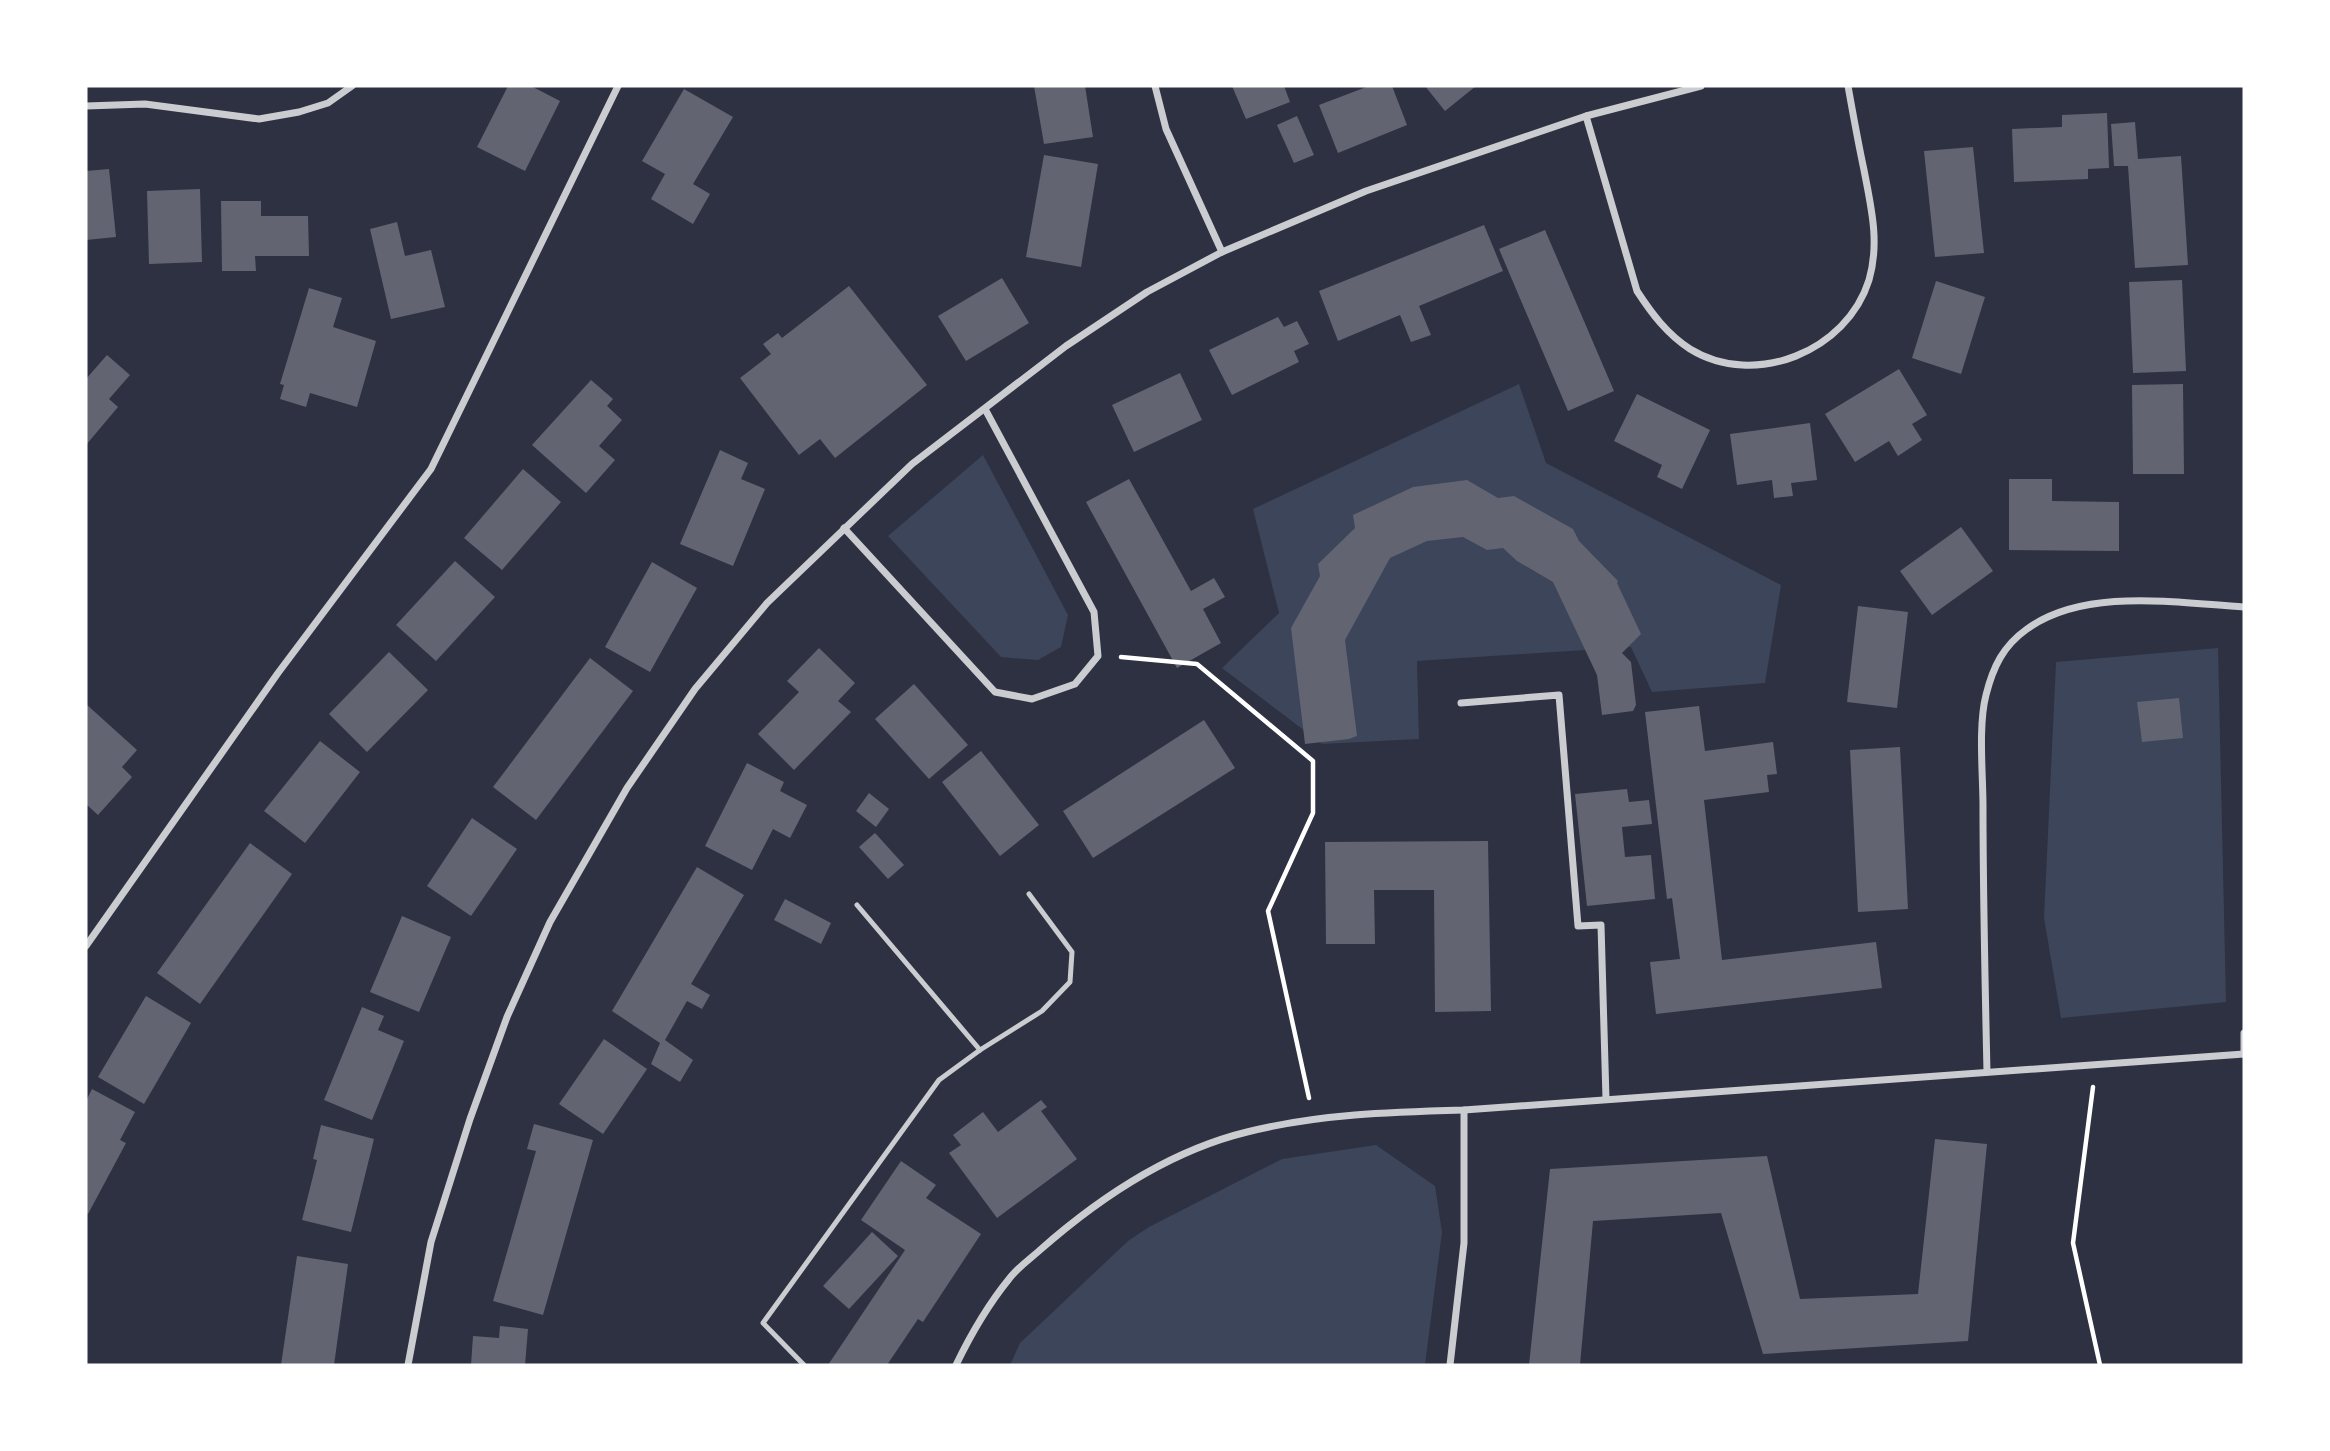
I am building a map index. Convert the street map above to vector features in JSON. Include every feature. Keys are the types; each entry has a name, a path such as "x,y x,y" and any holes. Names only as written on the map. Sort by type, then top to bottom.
{"street":[{"path":"86,106 145,104 259,118 299,112 328,103 352,86"},
{"path":"86,946 278,674 431,469 618,86"},
{"path":"1155,86 1166,129 1222,252"},
{"path":"408,1365 431,1242 470,1119 507,1017 550,922 627,788 695,689 767,603 912,464 1066,346 1147,292 1222,252 1366,191 1586,116 1701,86"},
{"path":"1586,116 1637,291 1652,314 1670,335 1692,350 1718,360 1745,365 1772,363 1798,356 1821,344 1841,327 1857,306 1868,282 1874,256 1875,229 1848,86"},
{"path":"844,528 995,692 1032,699 1075,684 1098,656 1094,612 985,409"},
{"path":"1987,1072 1983,915 1983,735 1986,697 2000,654 2026,629 2057,613 2093,604 2134,600 2244,607"},
{"path":"1461,703 1559,695 1578,926 1601,925 1606,1099"},
{"path":"956,1365 979,1318 1010,1277 1090,1209 1137,1178 1196,1149 1246,1132 1314,1119 1382,1112 1464,1110 2244,1054 2244,1033"},
{"path":"1450,1365 1464,1243 1464,1110"}],"lane":[{"path":"804,1365 763,1323 939,1080 980,1050 1042,1011 1070,982 1072,952 1029,894"},
{"path":"858,905 980,1050"}],"path":[{"path":"1098,656 1197,664 1313,761 1313,813 1268,911 1314,1119"},
{"path":"2096,1064 2073,1243 2100,1365"}],"shaded area":[{"path":"1519,384 1546,463 1781,585 1765,683 1652,692 1631,647 1417,661 1419,739 1322,744 1222,668 1279,613 1253,509"},
{"path":"983,455 1068,615 1061,647 1038,660 1001,657 888,536"},
{"path":"2218,648 2226,1002 2061,1018 2044,918 2056,662"},
{"path":"1376,1145 1435,1186 1442,1232 1425,1365 1010,1365 1020,1343 1128,1241 1149,1227 1282,1159"}],"building":[{"path":"508,86 531,86 560,101 525,171 477,147"},
{"path":"1034,86 1085,86 1093,137 1044,144"},
{"path":"1232,86 1284,86 1290,102 1246,119"},
{"path":"1369,86 1392,86 1407,125 1338,153 1319,105"},
{"path":"1425,86 1476,86 1445,111"},
{"path":"684,89 733,117 693,184 710,194 693,224 651,199 665,174 642,161"},
{"path":"2107,113 2109,168 2088,169 2088,179 2014,182 2012,129 2062,127 2062,115"},
{"path":"1297,116 1314,155 1294,163 1277,125"},
{"path":"2135,122 2138,159 2181,156 2188,265 2135,268 2128,166 2114,166 2111,124"},
{"path":"1973,147 1984,253 1935,257 1924,151"},
{"path":"1044,155 1098,164 1081,267 1026,257"},
{"path":"109,169 116,237 86,240 86,171"},
{"path":"200,189 202,262 149,264 147,191"},
{"path":"221,201 261,201 261,216 308,216 309,256 255,256 256,271 222,271"},
{"path":"397,222 405,256 431,250 445,307 391,319 370,229"},
{"path":"1484,225 1503,271 1419,306 1431,335 1411,342 1400,315 1338,341 1319,291"},
{"path":"1545,230 1614,391 1568,411 1499,249"},
{"path":"1002,278 1029,323 966,361 938,316"},
{"path":"2182,280 2186,371 2133,373 2129,282"},
{"path":"1936,281 1985,297 1961,374 1912,358"},
{"path":"849,286 927,385 835,458 820,439 799,455 740,378 771,354 763,344 778,333 782,338"},
{"path":"309,288 342,298 333,327 376,341 357,407 310,393 306,407 280,399 284,385 280,384"},
{"path":"1278,317 1284,327 1297,321 1309,344 1294,351 1299,362 1232,395 1209,350"},
{"path":"107,355 130,375 109,399 118,407 86,445 86,379"},
{"path":"1899,369 1927,415 1912,424 1922,440 1898,456 1889,441 1855,462 1825,414"},
{"path":"1180,373 1202,420 1134,452 1112,405"},
{"path":"591,380 613,399 607,406 622,420 599,446 615,460 586,493 532,445"},
{"path":"2183,384 2184,474 2133,474 2132,385"},
{"path":"1637,394 1710,430 1682,489 1657,477 1662,465 1614,441"},
{"path":"1810,423 1817,480 1791,483 1793,496 1774,498 1772,480 1737,485 1730,434"},
{"path":"720,450 748,463 741,479 765,489 733,566 680,544"},
{"path":"523,469 561,502 502,570 464,538"},
{"path":"1129,479 1191,591 1214,578 1225,597 1203,609 1221,643 1177,668 1086,502"},
{"path":"2009,479 2052,479 2052,501 2119,502 2119,551 2009,550"},
{"path":"1467,480 1498,498 1514,496 1573,529 1579,541 1618,581 1641,634 1622,653 1631,662 1636,705 1633,711 1602,715 1597,675 1553,582 1517,561 1503,548 1487,550 1463,537 1427,541 1390,558 1345,640 1357,736 1305,744 1291,628 1320,576 1318,564 1355,528 1353,515 1413,487"},
{"path":"1961,527 1993,571 1932,615 1900,571"},
{"path":"455,561 495,597 436,661 396,625"},
{"path":"652,562 697,588 650,672 605,647"},
{"path":"1858,606 1908,612 1897,708 1847,702"},
{"path":"819,648 855,683 838,701 851,712 794,770 758,734 799,692 787,681"},
{"path":"389,652 428,690 367,752 329,714"},
{"path":"590,658 633,691 536,820 493,787"},
{"path":"914,684 968,745 929,779 875,719"},
{"path":"2179,698 2183,738 2142,742 2137,702"},
{"path":"86,704 137,750 122,767 132,777 98,815 86,804"},
{"path":"1699,706 1705,751 1773,742 1777,774 1767,775 1769,792 1704,800 1722,960 1876,942 1882,988 1656,1014 1650,962 1680,959 1672,898 1667,899 1645,712"},
{"path":"1204,720 1235,768 1093,858 1063,811"},
{"path":"320,741 360,772 305,843 264,811"},
{"path":"1900,747 1908,909 1858,912 1850,750"},
{"path":"981,751 1039,825 1000,856 942,782"},
{"path":"747,763 784,782 780,791 807,805 790,838 773,829 752,870 705,846"},
{"path":"1627,789 1629,802 1649,800 1652,824 1622,827 1625,857 1651,855 1655,899 1587,906 1575,794"},
{"path":"869,793 889,809 876,827 856,811"},
{"path":"472,818 517,849 471,916 427,886"},
{"path":"875,833 904,865 888,879 859,847"},
{"path":"1488,841 1491,1011 1435,1012 1434,890 1374,890 1375,944 1326,944 1325,842"},
{"path":"250,843 292,874 200,1004 157,973"},
{"path":"697,867 744,895 691,984 710,995 702,1009 687,1001 665,1040 693,1060 680,1082 651,1064 660,1043 612,1011"},
{"path":"785,899 831,923 821,944 774,920"},
{"path":"402,916 451,937 419,1012 370,992"},
{"path":"146,996 191,1023 144,1104 98,1077"},
{"path":"362,1007 384,1016 378,1030 404,1041 372,1120 324,1100"},
{"path":"604,1039 647,1069 603,1134 559,1104"},
{"path":"92,1089 135,1112 120,1140 126,1143 88,1214 86,1101"},
{"path":"1041,1100 1047,1107 1041,1111 1077,1159 997,1218 949,1153 961,1145 953,1135 983,1112 998,1132"},
{"path":"534,1124 593,1140 543,1315 493,1301 536,1151 527,1149"},
{"path":"321,1125 374,1139 351,1232 302,1220 317,1160 313,1159"},
{"path":"1935,1139 1987,1144 1968,1341 1763,1354 1721,1213 1593,1221 1580,1365 1529,1365 1550,1169 1767,1156 1800,1299 1918,1294"},
{"path":"901,1161 936,1185 926,1198 981,1234 923,1322 918,1319 887,1365 828,1365 905,1250 861,1220"},
{"path":"872,1232 898,1256 849,1309 823,1286"},
{"path":"297,1256 348,1264 334,1365 281,1365"},
{"path":"500,1326 528,1329 525,1365 471,1365 473,1336 499,1338"}]}
